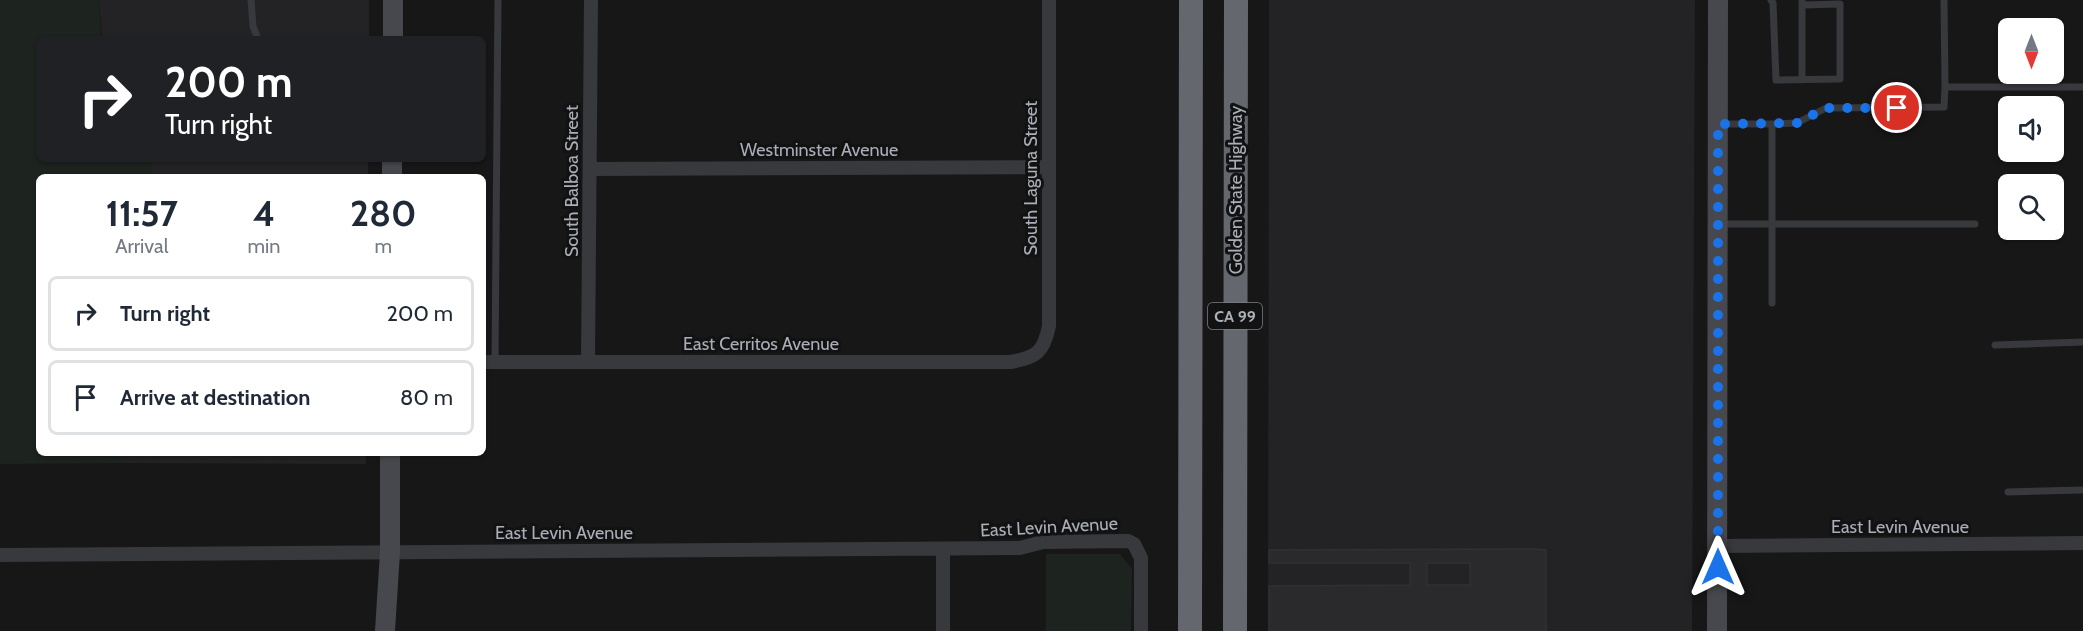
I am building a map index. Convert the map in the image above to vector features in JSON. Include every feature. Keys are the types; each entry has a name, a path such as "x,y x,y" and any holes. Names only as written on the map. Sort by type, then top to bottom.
{"highway":[{"name":"CA 99","path":"1190,631 1191,0"},
{"name":"Golden State Highway","path":"1235,631 1236,0"}],"main road":[{"path":"393,0 393,36"},
{"path":"1718,0 1718,631"},
{"path":"385,631 390,552 390,456"}],"street":[{"name":"South Balboa Street","path":"588,362 591,0"},
{"name":"South Laguna Street","path":"1038,353 1046,341 1049,326 1049,0"},
{"name":"Westminster Avenue","path":"590,169 1048,167"},
{"name":"East Cerritos Avenue","path":"489,362 1010,362 1027,360 1038,353"},
{"name":"East Levin Avenue","path":"0,555 943,549 1020,548 1043,542 1128,541 1134,544 1141,558 1141,631"},
{"name":"East Levin Avenue","path":"1718,546 2083,543"},
{"path":"943,549 944,631"}],"lane":[{"path":"251,0 253,26 257,36"},
{"path":"489,362 498,0"},
{"path":"1771,0 1773,3 1776,80 1802,80 1840,80 1840,4 1802,3 1802,80"},
{"path":"1718,124 1797,123 1826,108 1944,107 1944,0"},
{"path":"1945,87 2083,87"},
{"path":"1772,124 1772,303"},
{"path":"1718,224 1975,224"},
{"path":"1995,345 2083,342"},
{"path":"2008,492 2083,490"}],"shaded area":[{"path":"0,0 99,0 102,36 36,36 36,162 152,162 152,174 36,174 36,456 120,456 120,463 0,464"},
{"path":"99,0 369,0 369,36 102,35"},
{"path":"1269,0 1695,0 1692,631 1268,631"},
{"path":"152,162 368,162 368,174 152,174"},
{"path":"120,456 366,456 366,464 120,463"},
{"path":"1046,554 1120,554 1132,569 1131,631 1046,631"}],"building":[{"path":"1269,550 1546,550 1546,631 1269,631 1269,586 1410,585 1410,563 1269,563","holes":["1427,563 1470,563 1470,585 1427,585"]}],"route":[{"path":"1718,567 1718,124 1797,123 1826,108 1897,108"}]}
